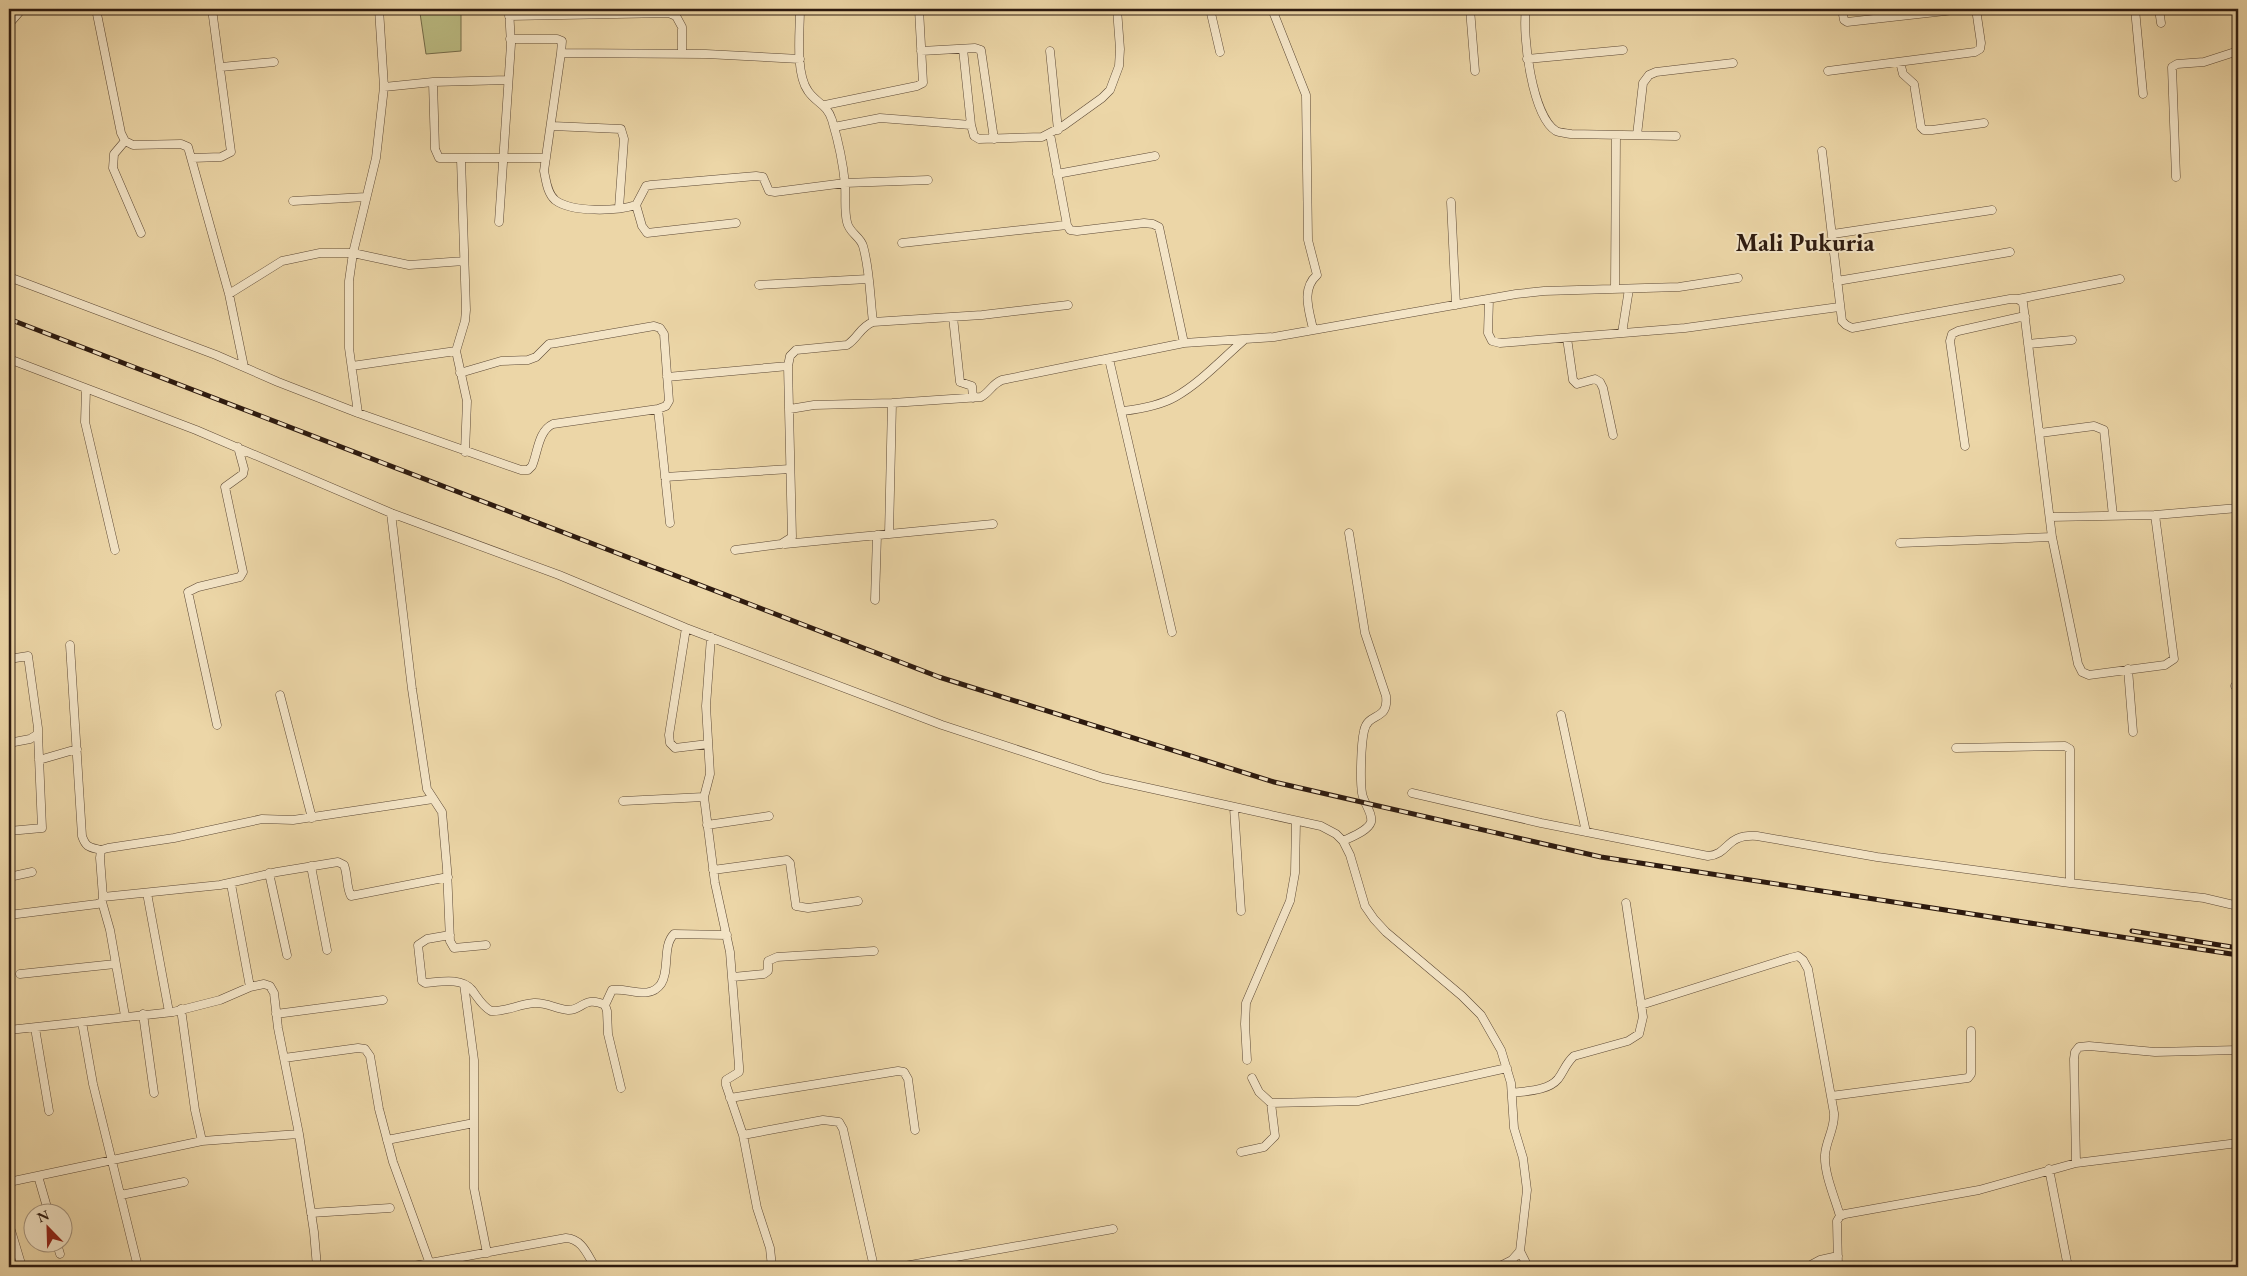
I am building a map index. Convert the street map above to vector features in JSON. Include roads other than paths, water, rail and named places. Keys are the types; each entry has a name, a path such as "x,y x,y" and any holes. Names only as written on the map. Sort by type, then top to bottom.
{"street":[{"path":"9,24 22,9"},
{"path":"96,9 121,133 125,141 133,145 181,144 188,147 229,294 244,367"},
{"path":"192,158 226,156 231,152 212,9"},
{"path":"358,413 349,348 349,282 353,253 376,158 384,88 379,9"},
{"path":"800,9 800,59 803,84 809,93 825,105 834,127 845,183 846,220 848,227 863,244 873,322"},
{"path":"825,105 917,86 923,83 919,9"},
{"path":"963,49 971,125 974,136 979,139 1033,138 1050,134 1102,98 1110,90 1119,66 1120,49 1117,9"},
{"path":"1210,9 1220,52"},
{"path":"1272,9 1306,95 1308,240 1317,274 1310,281 1307,302 1313,329"},
{"path":"1470,9 1475,70"},
{"path":"1526,9 1524,23 1527,59 1548,123 1556,131 1571,134 1676,136"},
{"path":"1842,9 1844,20 1847,22 1963,9"},
{"path":"1828,71 1975,52 1980,49 1981,43 1976,9"},
{"path":"2135,9 2143,94"},
{"path":"2159,9 2161,23"},
{"path":"499,222 510,39 509,12 669,13 676,16 682,27 682,54"},
{"path":"510,39 557,39 562,41 552,126 544,171 547,188 554,199 580,208 619,208 636,205"},
{"path":"921,51 975,48 981,50 994,139"},
{"path":"1527,59 1623,50"},
{"path":"1050,51 1058,130"},
{"path":"2176,177 2172,67 2177,64 2204,62 2238,51"},
{"path":"561,53 682,54 800,59"},
{"path":"221,67 274,62"},
{"path":"1900,62 1904,74 1914,84 1921,127 1924,130 1984,123"},
{"path":"1637,135 1643,83 1648,75 1656,72 1732,64"},
{"path":"384,88 433,82 508,80"},
{"path":"433,82 436,155 439,158 444,160 546,158"},
{"path":"834,127 880,118 971,125"},
{"path":"552,126 621,129 624,139 619,208"},
{"path":"1050,134 1067,226 1070,230 1077,231 1144,223 1159,227 1184,344"},
{"path":"1615,289 1616,135"},
{"path":"125,141 114,154 113,168 141,233"},
{"path":"1822,151 1840,307 1842,320 1846,326 1852,328 2120,279"},
{"path":"1057,174 1154,156"},
{"path":"461,159 465,322 456,351 468,410 465,452"},
{"path":"736,222 647,233 642,226 636,205 646,186 756,176 763,178 769,191 774,192 845,183 928,180"},
{"path":"293,201 366,197"},
{"path":"1451,202 1456,305"},
{"path":"1833,234 1992,210"},
{"path":"902,243 1067,226"},
{"path":"1838,281 2010,252"},
{"path":"229,294 282,261 320,253 353,253 408,265 464,261"},
{"path":"9,277 358,413 521,470 528,470 532,466 543,432 553,424 658,409 666,406 669,401 664,334 660,328 654,326 549,344 536,356 528,360 501,361 460,373"},
{"path":"790,409 814,405 892,403 981,397 988,393 994,383 1002,380 1184,344 1204,341 1244,340 1544,291 1679,287 1738,278"},
{"path":"759,285 868,279"},
{"path":"1622,334 1629,288"},
{"path":"1489,299 1488,334 1492,341 1500,343 1685,328 1840,307"},
{"path":"2018,299 2023,303 2025,316 2052,536 2078,664 2082,672 2089,675 2164,665 2174,659 2155,515"},
{"path":"781,544 792,537 788,366 790,356 796,350 847,345 853,341 860,329 873,322 953,317 1068,304"},
{"path":"1965,446 1950,341 1952,334 2025,316"},
{"path":"953,317 960,382 972,386 973,398"},
{"path":"1566,338 1573,380 1577,384 1595,379 1600,382 1613,435"},
{"path":"1123,411 1160,404 1174,398 1244,340"},
{"path":"2028,344 2072,340"},
{"path":"352,366 456,351"},
{"path":"1109,358 1123,411 1172,632"},
{"path":"9,359 238,447 391,513 559,575 686,628 934,721 1103,778 1321,826 1336,834 1343,841 1350,855 1365,906 1374,919 1404,948 1446,982 1481,1015 1501,1050 1512,1093 1514,1128 1523,1158 1526,1184 1520,1251 1528,1267"},
{"path":"667,378 788,366"},
{"path":"86,389 85,422 115,550"},
{"path":"889,534 892,403"},
{"path":"658,409 670,523"},
{"path":"2040,434 2094,426 2104,430 2113,516"},
{"path":"217,725 188,592 198,587 240,577 244,572 225,487 243,474 244,469 238,447"},
{"path":"665,477 790,469"},
{"path":"2050,517 2155,515 2238,508"},
{"path":"391,513 412,689 427,789 442,812 448,877 450,941 454,948 486,945"},
{"path":"736,550 993,524"},
{"path":"1343,841 1366,828 1371,823 1371,816 1365,803 1362,788 1363,733 1370,720 1385,711 1387,705 1386,696 1365,633 1349,533"},
{"path":"875,600 877,535"},
{"path":"1900,543 2052,536"},
{"path":"686,628 669,736 670,743 675,748 708,744"},
{"path":"711,637 706,706 710,774 704,797 714,870 727,935 739,1066 737,1075 726,1080 743,1135 756,1203 770,1248 772,1267"},
{"path":"70,645 82,836 85,845 89,848 101,850 174,838 262,819 293,820 312,818 433,799"},
{"path":"9,659 28,656 38,734 42,828 9,831"},
{"path":"2128,669 2133,732"},
{"path":"280,695 312,818"},
{"path":"1561,714 1586,832"},
{"path":"9,744 30,739 38,734"},
{"path":"1956,748 2065,746 2070,749 2070,883"},
{"path":"39,760 77,749"},
{"path":"1412,793 1586,832 1708,856 1717,855 1728,843 1736,838 1757,836 1877,857 2070,883 2204,898 2238,906"},
{"path":"623,801 704,797"},
{"path":"1234,808 1241,912"},
{"path":"707,825 769,816"},
{"path":"1247,1060 1244,1024 1246,1003 1290,901 1295,873 1296,821"},
{"path":"101,850 102,899 110,930 125,1016"},
{"path":"714,870 787,860 790,863 796,906 808,908 858,901"},
{"path":"9,915 97,904 102,899 231,884 269,874 338,862 344,865 351,896 356,897 448,877"},
{"path":"311,866 327,950"},
{"path":"9,877 32,872"},
{"path":"269,874 287,955"},
{"path":"231,884 250,988"},
{"path":"147,893 169,1012"},
{"path":"1512,1093 1544,1088 1557,1080 1574,1056 1634,1038 1642,1029 1641,1005 1626,903"},
{"path":"605,1005 612,990 642,993 657,988 664,977 670,941 674,934 727,935"},
{"path":"450,935 427,939 418,945 420,976 425,983 458,982 464,984 491,1011 532,1004 549,1004 569,1010 590,1002 599,1002 605,1005 608,1011 608,1034 621,1088"},
{"path":"732,977 764,974 768,971 768,961 777,958 874,951"},
{"path":"1641,1005 1798,956 1803,960 1808,969 1834,1122 1827,1146 1825,1165 1840,1216 1837,1220 1838,1267"},
{"path":"20,974 115,964"},
{"path":"9,1030 181,1010 220,1000 264,984 270,986 274,993 276,1014 298,1134 311,1213 317,1267"},
{"path":"464,984 474,1060 474,1188 487,1253"},
{"path":"276,1014 383,1000"},
{"path":"181,1010 195,1110 202,1141"},
{"path":"143,1014 154,1093"},
{"path":"82,1022 93,1084 122,1195 138,1267"},
{"path":"35,1028 49,1111"},
{"path":"1831,1096 1968,1078 1971,1074 1971,1031"},
{"path":"2076,1163 2074,1059 2075,1052 2080,1047 2088,1046 2155,1052 2238,1050"},
{"path":"284,1058 358,1048 366,1049 370,1056 379,1109 393,1162 430,1264"},
{"path":"1271,1103 1358,1101 1507,1068"},
{"path":"730,1098 898,1071 904,1072 908,1078 915,1130"},
{"path":"1241,1152 1264,1147 1275,1136 1271,1103 1259,1092 1252,1078"},
{"path":"743,1135 823,1120 839,1122 843,1129 874,1267"},
{"path":"387,1140 474,1123"},
{"path":"9,1182 202,1141 298,1134"},
{"path":"1840,1216 1979,1190 2076,1163 2238,1143"},
{"path":"2049,1170 2068,1267"},
{"path":"38,1176 46,1204"},
{"path":"122,1195 184,1182"},
{"path":"311,1213 390,1208"},
{"path":"9,1224 22,1267"},
{"path":"900,1267 1113,1229"},
{"path":"408,1267 574,1238 595,1267"},
{"path":"1498,1267 1512,1260 1520,1251"},
{"path":"1808,1267 1820,1260 1838,1256"}],"railway":[{"path":"9,319 939,677 1274,782 1601,857 2238,955"},
{"path":"2132,931 2238,948"}],"district":[{"name":"Mali Pukuria","path":"1805,242"}]}
